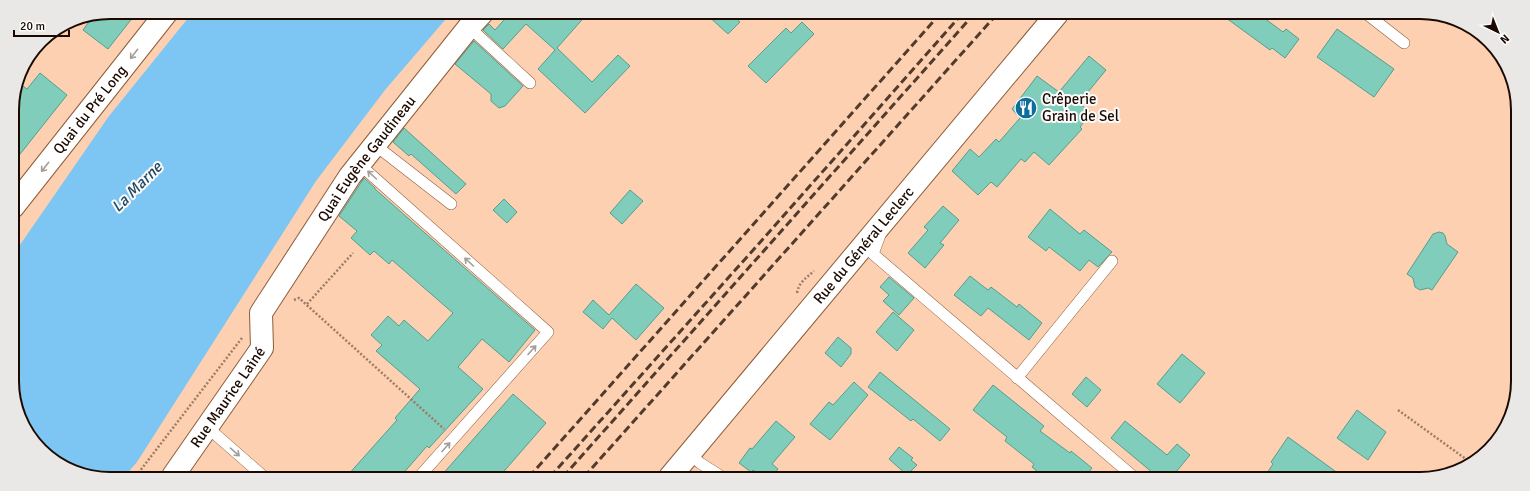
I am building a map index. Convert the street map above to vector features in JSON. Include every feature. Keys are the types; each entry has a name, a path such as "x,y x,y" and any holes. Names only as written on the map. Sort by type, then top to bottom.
{"street":[{"name":"Quai du Pré Long","path":"19,199 161,19"},
{"name":"Rue du Général Leclerc","path":"674,472 1052,19"},
{"name":"Quai Eugène Gaudineau","path":"261,313 350,176 475,20"},
{"name":"Rue Maurice Lainé","path":"176,472 262,348 261,313"}],"lane":[{"path":"1373,19 1404,43"},
{"path":"475,20 530,83"},
{"path":"375,145 451,204"},
{"path":"359,164 548,332 424,472"},
{"path":"889,214 873,254 1128,472"},
{"path":"1017,378 1112,261"},
{"path":"207,427 258,472"},
{"path":"690,454 700,463 714,472"}],"path":[{"path":"307,304 353,253"},
{"path":"293,300 299,298 307,304 454,438"},
{"path":"139,472 242,337"},
{"path":"1398,410 1467,460"}],"water":[{"name":"La Marne","path":"187,19 446,19 385,90 316,181 137,462 128,472 110,472 86,469 64,460 50,450 34,432 28,421 21,399 19,381 19,246 109,116"}],"building":[{"path":"110,19 132,19 108,49 83,30 89,21"},
{"path":"505,19 583,19 557,48 592,82 618,55 630,66 585,113 538,69 555,50 526,24 503,49 483,30 489,24 495,30"},
{"path":"712,19 737,19 740,22 728,34"},
{"path":"1227,19 1265,19 1283,32 1286,29 1299,39 1285,58 1272,48 1270,50"},
{"path":"802,22 814,34 766,83 748,66 786,28 791,33"},
{"path":"1337,29 1394,69 1374,97 1317,57"},
{"path":"474,41 523,86 505,106 499,108 491,101 491,94 455,64"},
{"path":"1089,56 1106,70 1079,103 1091,113 1080,127 1082,129 1049,165 1034,152 1025,162 1021,159 997,187 991,182 978,195 952,171 970,149 979,157 996,139 999,142 1020,118 1012,109 1037,76 1059,92"},
{"path":"40,73 67,95 19,155 19,104 22,88 23,86 27,89"},
{"path":"404,128 466,184 456,194 411,154 409,156 393,142"},
{"path":"364,178 535,330 509,362 482,339 458,367 483,389 429,448 427,446 404,472 351,472 397,420 395,418 420,389 376,351 382,345 371,335 388,316 399,326 404,320 428,341 453,313 392,260 389,264 374,251 370,255 351,238 357,231 339,216"},
{"path":"630,190 643,201 622,224 610,213"},
{"path":"504,199 517,212 507,223 493,210"},
{"path":"943,206 959,220 940,243 944,245 925,268 908,253 928,230 924,227"},
{"path":"1050,209 1080,234 1084,230 1112,252 1098,267 1089,260 1080,271 1049,247 1046,251 1028,237"},
{"path":"1439,232 1443,233 1445,236 1447,244 1458,252 1432,290 1428,288 1420,290 1415,287 1413,278 1407,274 1433,234"},
{"path":"970,276 988,290 991,287 1017,307 1019,304 1042,323 1029,340 988,308 981,316 954,295"},
{"path":"889,277 914,298 899,315 883,301 889,295 880,287"},
{"path":"636,284 664,308 636,340 612,318 603,329 583,312 593,300 609,315"},
{"path":"893,312 914,330 897,351 876,332"},
{"path":"838,337 851,348 851,354 841,367 825,353"},
{"path":"1182,354 1205,373 1180,403 1157,384"},
{"path":"880,372 950,429 940,441 913,419 911,421 868,387"},
{"path":"1086,377 1101,390 1087,407 1072,394"},
{"path":"854,382 868,395 830,440 810,424 829,402 833,405"},
{"path":"993,385 1044,426 1040,431 1070,453 1071,451 1092,468 1089,472 1038,472 1032,467 1034,464 1005,441 1007,437 973,410"},
{"path":"513,394 546,423 503,472 445,472"},
{"path":"1357,410 1386,432 1368,460 1337,438"},
{"path":"776,421 795,437 772,464 778,469 776,472 756,472 753,470 751,472 739,463 750,448 752,449"},
{"path":"1125,421 1167,455 1177,444 1190,455 1176,472 1152,472 1111,438"},
{"path":"1288,437 1336,472 1268,472 1273,464 1271,462"},
{"path":"899,447 913,458 911,460 917,465 910,472 904,472 889,459"}],"railway":[{"path":"533,472 936,19"},
{"path":"554,472 958,19"},
{"path":"567,472 970,19"},
{"path":"588,472 993,19"}],"place":[{"name":"Crêperie Grain de Sel","path":"1026,108"}]}
